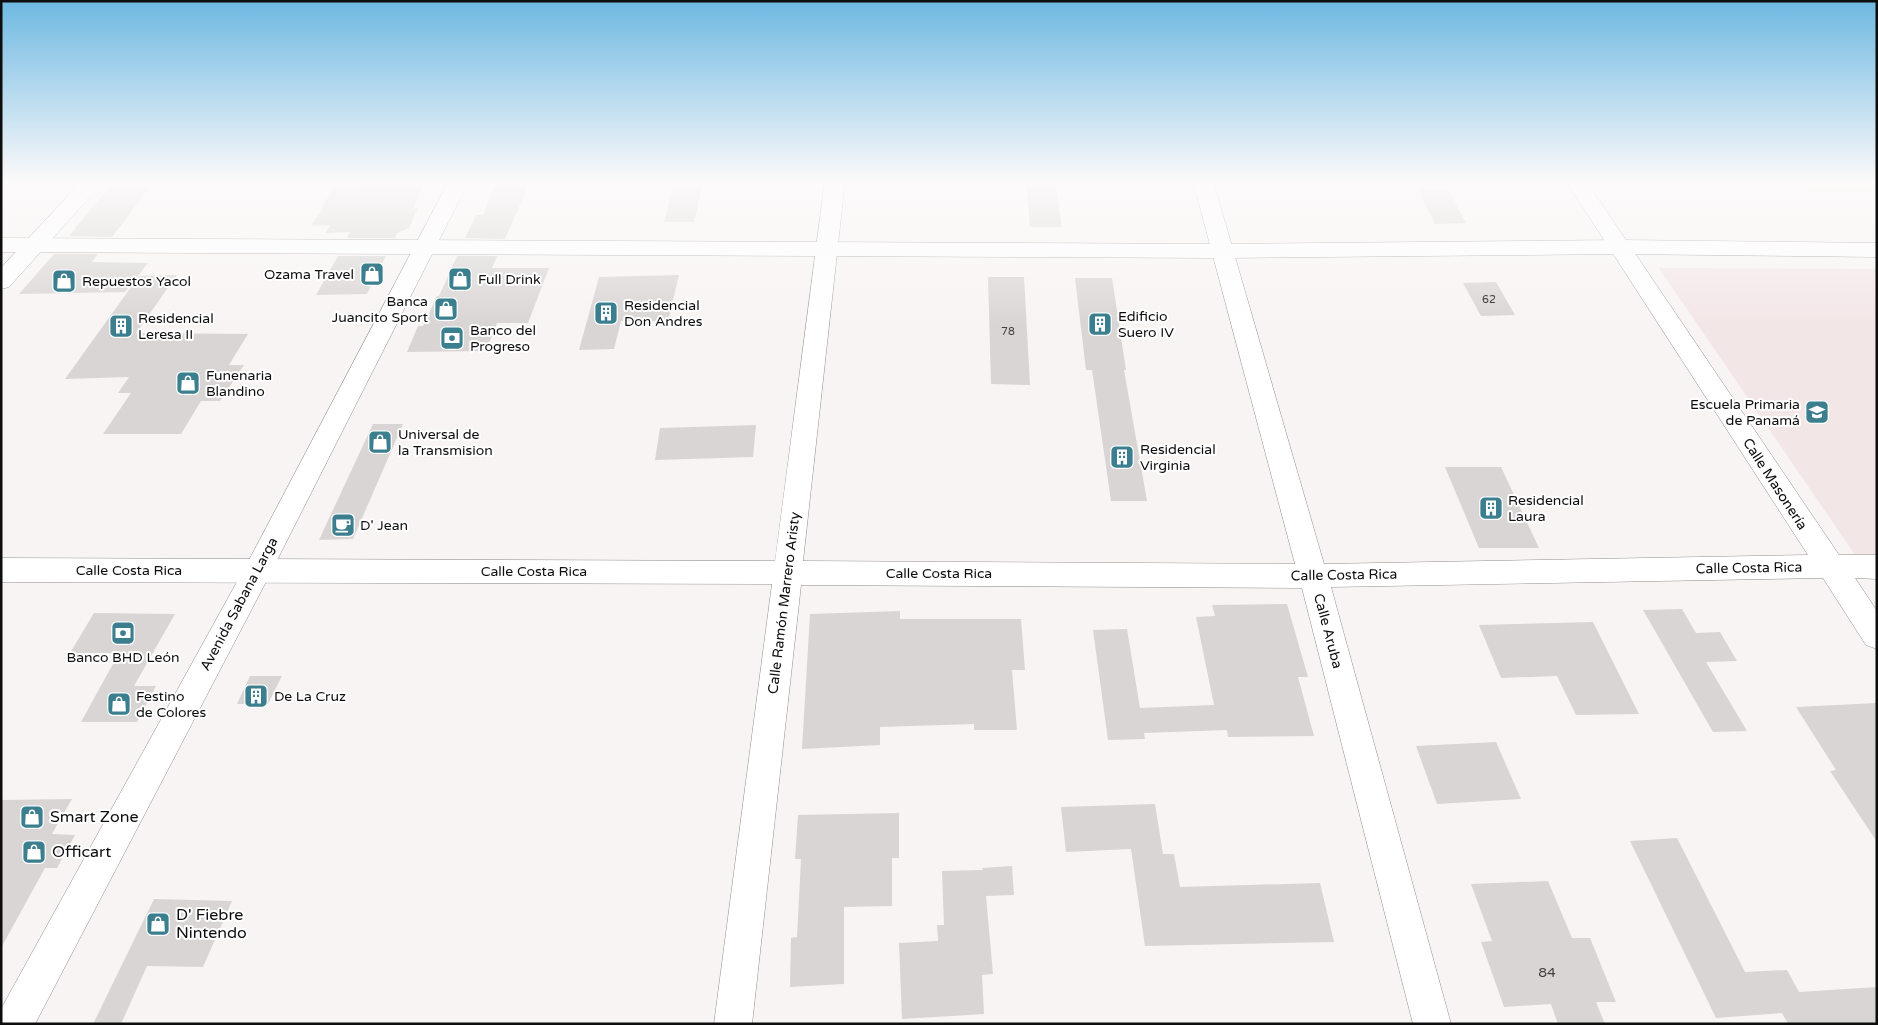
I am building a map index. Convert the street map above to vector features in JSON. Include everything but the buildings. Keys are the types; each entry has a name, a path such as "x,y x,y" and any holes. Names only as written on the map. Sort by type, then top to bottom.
{"street":[{"path":"1,282 51,229"},
{"name":"Avenida Sabana Larga","path":"14,1024 258,570 435,229"},
{"name":"Calle Ramón Marrero Aristy","path":"732,1024 830,229"},
{"name":"Calle Aruba","path":"1217,229 1313,576 1432,1024"},
{"name":"Calle Masonería","path":"1609,229 1829,566 1877,636"},
{"path":"1,245 1223,251 1621,247 1877,250"},
{"name":"Calle Costa Rica","path":"1,570 788,572 1313,576 1829,566 1877,567"}],"shaded area":[{"name":"Escuela Primaria de Panamá","path":"1659,268 1877,269 1877,555 1855,555"}],"place":[{"name":"Ozama Travel","path":"372,274"},
{"name":"Full Drink","path":"460,279"},
{"name":"Repuestos Yacol","path":"64,281"},
{"name":"Banca Juancito Sport","path":"446,309"},
{"name":"Residencial Don Andres","path":"606,313"},
{"name":"Edificio Suero IV","path":"1100,324"},
{"name":"Residencial Leresa II","path":"121,326"},
{"name":"Banco del Progreso","path":"452,338"},
{"name":"Funenaria Blandino","path":"188,383"},
{"name":"Escuela Primaria de Panamá","path":"1817,412"},
{"name":"Universal de la Transmision","path":"380,442"},
{"name":"Residencial Virginia","path":"1122,457"},
{"name":"Residencial Laura","path":"1491,508"},
{"name":"D' Jean","path":"343,525"},
{"name":"Banco BHD León","path":"123,633"},
{"name":"De La Cruz","path":"256,696"},
{"name":"Festino de Colores","path":"119,704"},
{"name":"Smart Zone","path":"32,817"},
{"name":"Officart","path":"34,852"},
{"name":"D' Fiebre Nintendo","path":"158,924"}]}
